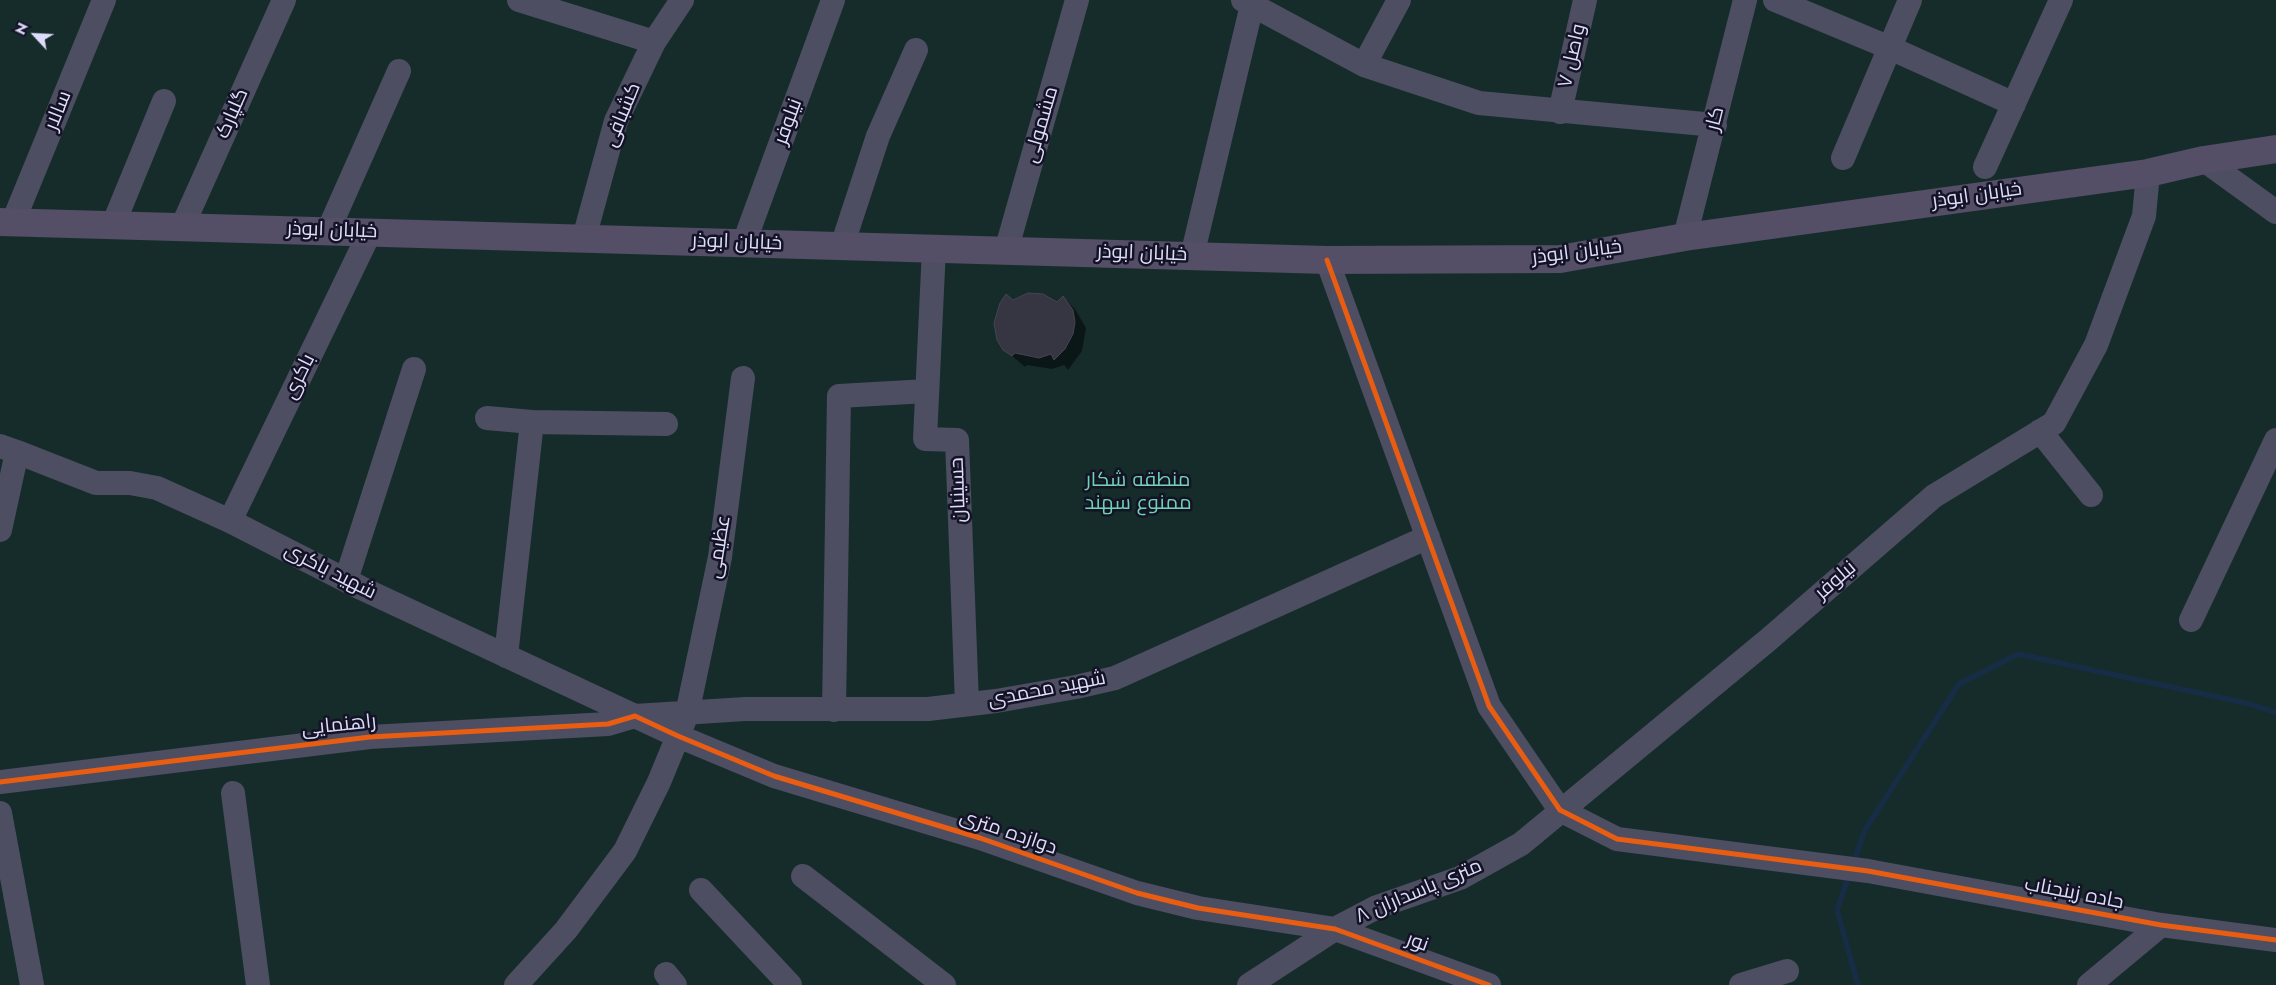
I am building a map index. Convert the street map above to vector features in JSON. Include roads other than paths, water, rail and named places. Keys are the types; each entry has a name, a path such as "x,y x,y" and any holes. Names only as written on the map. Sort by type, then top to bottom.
{"main road":[{"name":"خیابان ابوذر","path":"7,222 1327,260 1560,259 1685,237 2148,173 2204,160 2276,149"}],"street":[{"name":"سالار","path":"7,222 104,0"},
{"name":"گلپارک","path":"182,227 284,0"},
{"path":"519,0 654,42"},
{"name":"کشبافی","path":"584,238 616,121 654,42 682,0"},
{"name":"نیلوفر","path":"744,243 833,0"},
{"name":"مشمولی","path":"1006,251 1078,0"},
{"path":"1364,66 1399,0"},
{"name":"واصل ۷","path":"1560,112 1585,0"},
{"name":"کار","path":"1685,237 1715,125 1745,0"},
{"path":"1775,0 1888,47 2014,104"},
{"path":"1842,158 1888,47 1910,0"},
{"path":"1985,167 2061,0"},
{"path":"1192,256 1248,2 1364,66 1479,103 1715,125"},
{"path":"842,246 878,136 916,50"},
{"path":"328,231 399,70"},
{"path":"113,225 164,102"},
{"path":"2204,160 2276,212"},
{"name":"نیلوفر","path":"1560,810 1768,640 1934,496 2054,423 2096,345 2144,216 2148,173"},
{"name":"باکری","path":"230,521 370,232"},
{"name":"حسینیان","path":"934,248 925,439 957,440 967,704"},
{"path":"1327,260 1490,706 1560,810"},
{"path":"346,580 414,368"},
{"name":"عظیمی","path":"516,985 566,930 625,851 659,782 687,714 720,557 743,378"},
{"path":"834,710 839,396 927,390"},
{"path":"487,418 532,422 666,424"},
{"path":"506,656 532,422"},
{"path":"2040,431 2090,495"},
{"path":"2191,620 2276,440"},
{"path":"0,530 8,449"},
{"name":"شهید باکری","path":"8,449 96,483 130,483 157,488 230,521 346,580 635,716"},
{"name":"شهید محمدی","path":"635,716 745,709 928,709 1043,694 1116,678 1428,537"},
{"path":"635,716 678,736"},
{"name":"راهنمایی","path":"0,782 370,737 608,724 635,716"},
{"name":"دوازده متری","path":"678,736 774,776 980,838 1137,893 1198,908 1335,929"},
{"path":"233,793 258,985"},
{"name":"جاده زینجناب","path":"1560,810 1617,839 1868,871 2161,926 2276,940"},
{"name":"۸ متری پاسداران","path":"1249,985 1335,929 1377,907 1460,878 1521,844 1560,810"},
{"path":"0,813 32,985"},
{"path":"803,876 944,985"},
{"path":"701,890 790,985"},
{"path":"2089,985 2161,926"},
{"name":"نور","path":"1335,929 1489,985"},
{"path":"1741,985 1787,971"}],"waterway":[{"path":"1853,864 1865,830 1959,684 2018,654 2250,704 2276,713"},
{"path":"1849,875 1837,910 1858,985"}],"park label":[{"name":"منطقه شکار ممنوع سهند","path":"1138,492"}]}
